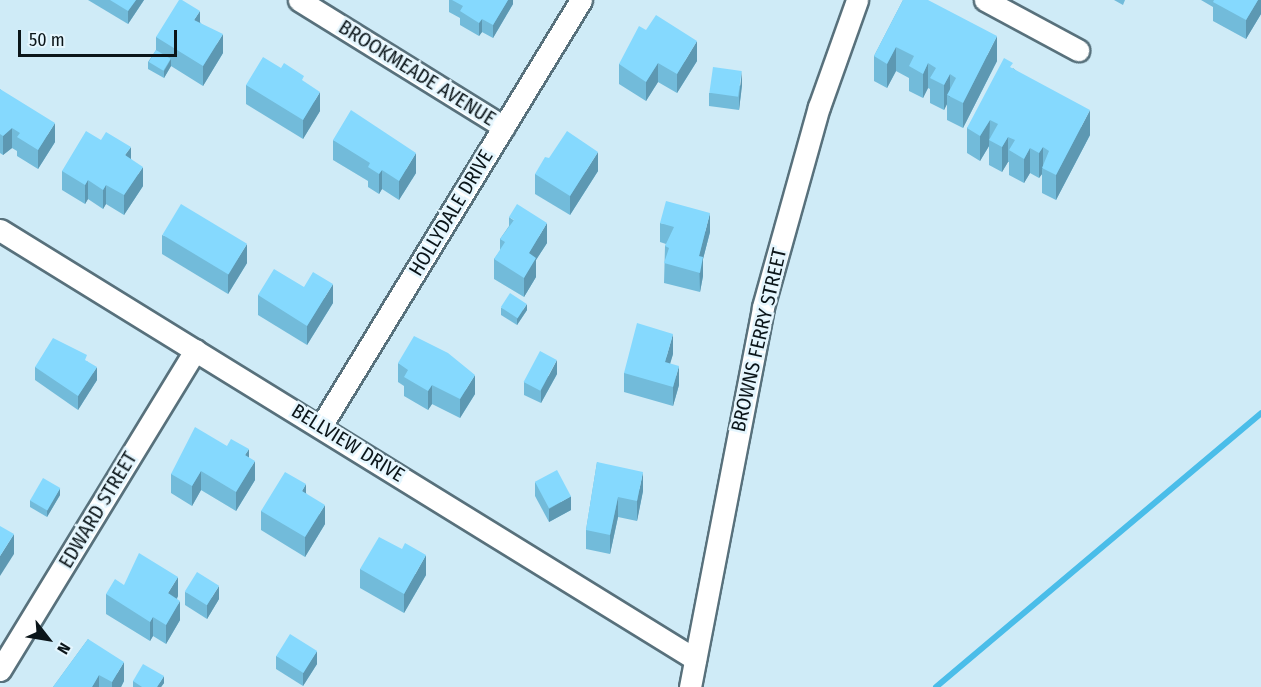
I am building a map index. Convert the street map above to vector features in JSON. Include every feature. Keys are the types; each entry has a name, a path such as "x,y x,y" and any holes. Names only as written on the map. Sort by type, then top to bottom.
{"street":[{"name":"BROOKMEADE AVENUE","path":"299,0 504,127"},
{"name":"HOLLYDALE DRIVE","path":"321,426 581,0"},
{"name":"BROWNS FERRY STREET","path":"690,687 763,307 819,107 857,0"},
{"path":"985,0 1078,50"},
{"name":"BELLVIEW DRIVE","path":"0,230 321,426 695,659"},
{"name":"EDWARD STREET","path":"1,667 195,350"}],"building":[{"path":"110,0 136,0 128,11"},
{"path":"179,0 200,11 194,20 223,34 203,66 156,37"},
{"path":"452,0 508,0 493,25 482,19 479,23 460,11 463,6"},
{"path":"903,0 928,0 997,36 963,103 947,95 956,78 950,74 944,85 930,78 936,68 928,63 923,74 909,66 914,56 896,47 887,64 874,56"},
{"path":"1214,0 1258,0 1246,20 1213,2"},
{"path":"656,15 697,41 677,74 658,63 646,82 619,64 639,26 646,30"},
{"path":"156,50 171,59 163,71 149,62"},
{"path":"263,57 281,68 284,63 304,76 302,80 320,92 303,120 246,85"},
{"path":"1004,58 1013,63 1010,67 1090,110 1056,175 1042,168 1049,151 1043,147 1039,153 1030,148 1024,159 1009,150 1015,140 1008,137 1002,147 989,140 998,124 990,120 980,136 967,128"},
{"path":"713,67 742,71 738,97 709,93"},
{"path":"0,89 55,123 38,150 17,137 20,133 12,128 3,136 0,134"},
{"path":"351,110 416,153 399,181 382,170 379,174 368,167 370,163 333,140"},
{"path":"86,131 101,140 106,132 131,147 125,155 143,167 124,195 106,185 103,190 88,180 85,185 62,171"},
{"path":"567,131 598,152 570,196 535,174 545,157 549,158"},
{"path":"666,201 710,213 699,256 703,257 700,273 664,263 669,248 665,246 674,227 660,223"},
{"path":"181,204 247,244 228,275 162,235"},
{"path":"517,204 547,223 529,253 536,258 524,278 494,259 505,242 500,239 514,220 509,217"},
{"path":"274,269 304,287 313,272 333,284 307,326 258,295"},
{"path":"510,293 527,304 518,318 501,307"},
{"path":"637,323 673,334 665,362 679,366 673,387 624,373"},
{"path":"414,336 448,353 475,375 460,399 432,385 428,391 404,377 408,370 398,363"},
{"path":"53,338 87,355 85,360 97,367 78,396 35,367"},
{"path":"540,351 557,360 540,391 524,382"},
{"path":"195,427 227,446 231,439 249,449 245,455 255,461 236,492 201,471 192,486 171,474"},
{"path":"597,462 643,472 637,501 618,497 610,535 586,530"},
{"path":"557,470 571,496 549,508 535,482"},
{"path":"285,472 306,484 302,491 325,505 305,537 261,511"},
{"path":"43,478 60,488 47,511 30,501"},
{"path":"0,526 14,534 0,556"},
{"path":"379,537 402,549 405,543 426,555 404,594 360,569"},
{"path":"139,553 178,577 168,593 180,601 166,625 153,617 150,622 106,594 115,579 124,585"},
{"path":"197,572 219,586 207,605 185,592"},
{"path":"290,634 317,651 303,673 276,656"},
{"path":"88,639 124,662 112,682 99,675 92,687 53,687"},
{"path":"143,664 164,676 157,687 142,687 133,681"}],"waterway":[{"path":"936,687 1261,413"}]}
